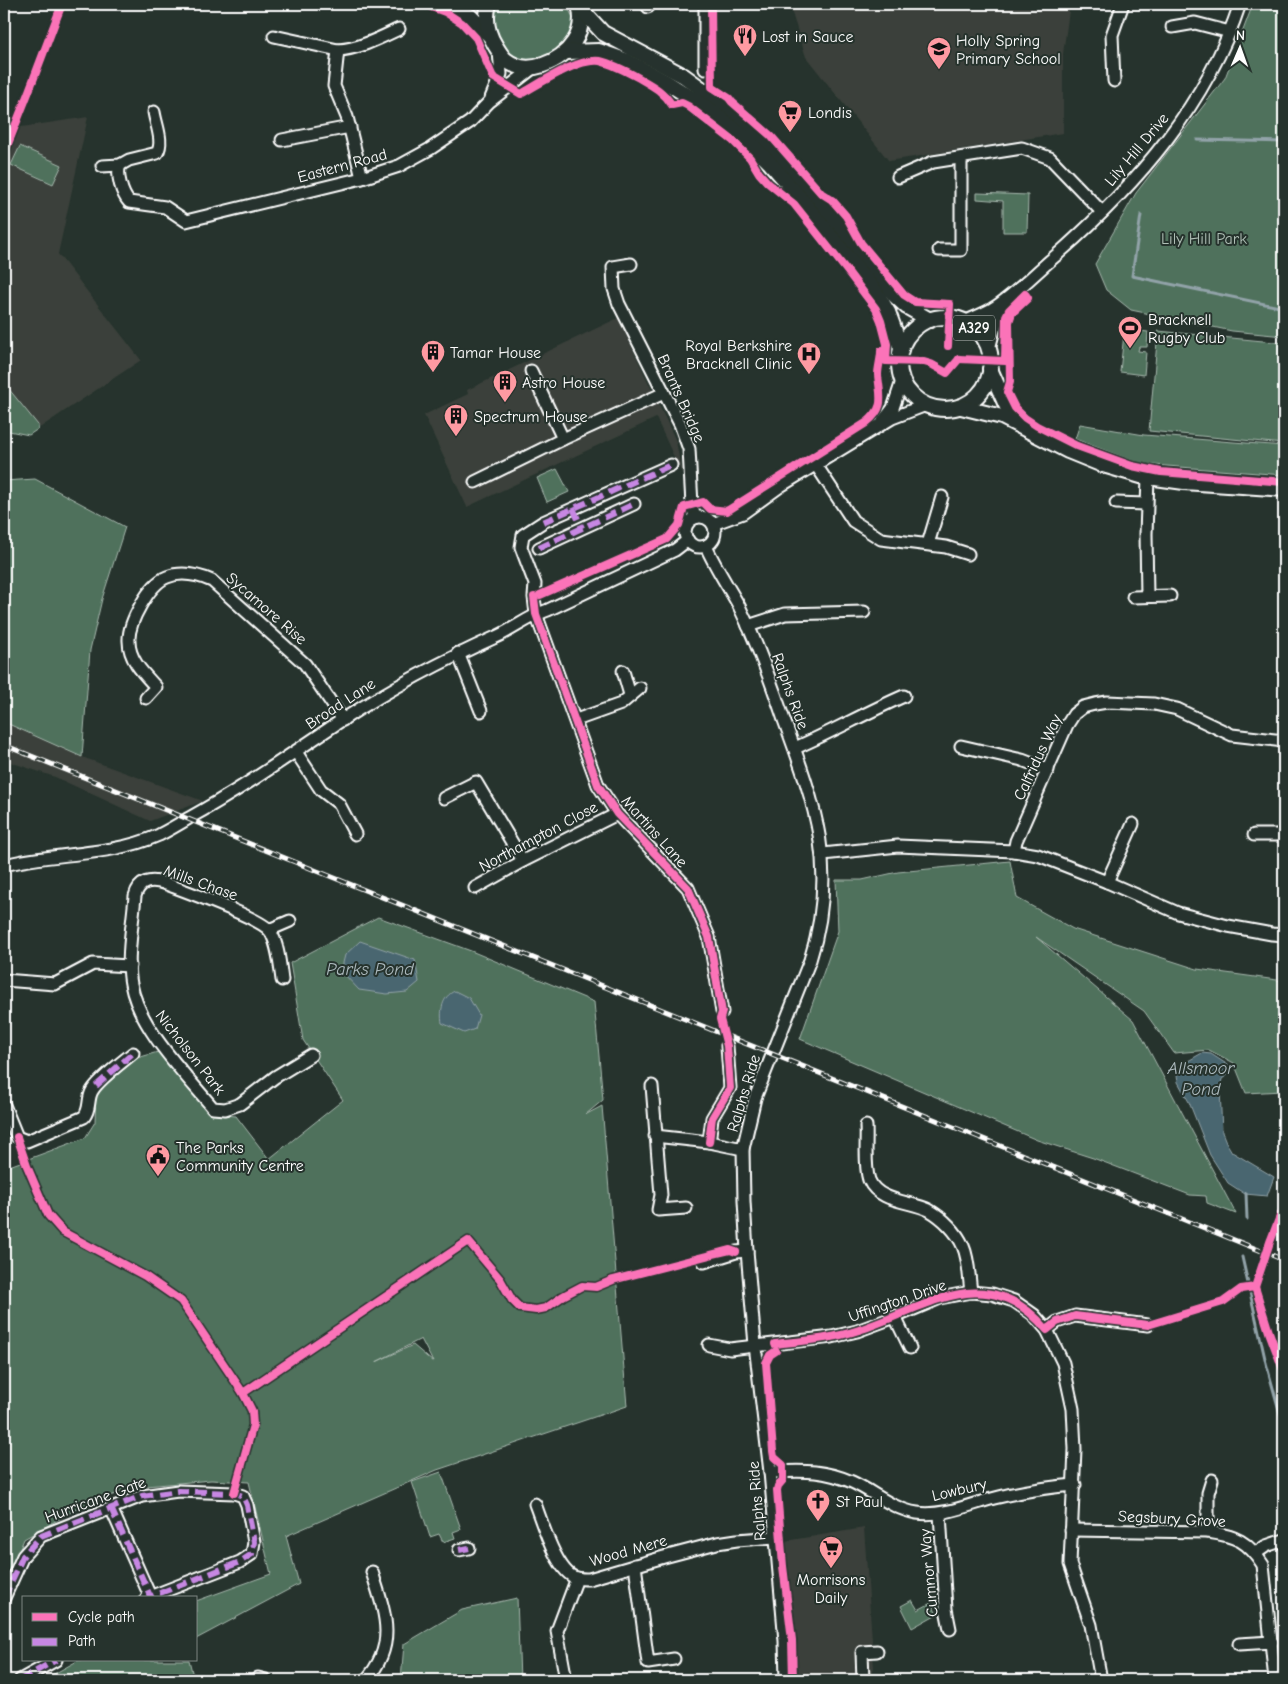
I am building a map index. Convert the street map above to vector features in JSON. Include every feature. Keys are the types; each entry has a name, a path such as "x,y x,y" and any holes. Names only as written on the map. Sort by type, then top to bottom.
{"main road":[{"path":"446,4 470,16 490,37 506,60 513,64 534,68 555,60 567,52 599,51 625,60 666,82 709,108 743,136 796,193 876,292 888,312 901,348 898,366 902,381 908,392 916,400 926,405"},
{"path":"489,4 486,19 490,37"},
{"name":"A329","path":"567,52 573,44 580,27 579,6"},
{"name":"A329","path":"579,6 591,22 603,33 684,76 740,117 806,185 895,296 907,307 930,320"},
{"name":"A329","path":"901,348 912,332 930,320 944,318 964,322 981,335 989,349 991,358 987,383 981,394 961,407"},
{"name":"A329","path":"990,370 1011,413 1029,431"},
{"name":"A329","path":"926,405 937,408 961,407 1002,417 1074,454 1148,478 1284,489"}],"street":[{"path":"705,69 706,4"},
{"path":"1114,81 1112,35 1124,4"},
{"name":"Lily Hill Drive","path":"964,322 992,308 1018,288 1102,212 1152,158 1172,134 1204,85 1230,32 1240,4"},
{"path":"1172,28 1195,23 1230,32"},
{"path":"274,36 338,50 346,50 399,29"},
{"path":"338,50 334,86 346,112 362,178"},
{"name":"Eastern Road","path":"489,102 495,92 501,74 499,52"},
{"name":"Eastern Road","path":"120,165 118,168 121,184 125,197 129,202 165,207 186,221 362,178 399,166 430,149 470,122 489,102 534,68"},
{"path":"102,166 120,165 123,162 146,157 158,152 160,140 154,112"},
{"path":"282,140 350,127"},
{"path":"898,177 933,162 1022,148 1050,158 1102,212"},
{"path":"939,250 961,250 962,158"},
{"name":"Brants Bridge","path":"631,264 613,267 614,289 680,424 689,449 692,505 695,518"},
{"name":"Lily Hill Drive","path":"989,349 1000,312 1018,288"},
{"path":"531,371 563,439"},
{"path":"879,426 893,408 902,381"},
{"path":"475,482 664,393"},
{"path":"713,524 743,513 782,485 879,426 901,414 926,405"},
{"name":"Martins Lane","path":"671,465 634,487 573,508 543,522 523,535 520,547 535,584 536,614 598,785 617,814 688,888 709,937 722,1012"},
{"path":"816,465 853,521 881,539 946,547 968,554"},
{"path":"1147,596 1146,504 1148,478"},
{"path":"928,544 942,497"},
{"path":"1116,503 1146,504"},
{"path":"539,548 634,504"},
{"path":"573,508 582,528"},
{"path":"695,518 705,518 713,524 715,534 711,543 706,546 698,547 688,540 686,536 688,523 695,518"},
{"name":"Broad Lane","path":"4,865 93,853 159,835 209,808 409,678 458,653 506,632 536,614 675,550 688,540"},
{"name":"Ralphs Ride","path":"706,546 748,626 762,658 795,748 816,816 823,854 824,889 817,937 810,960 755,1098 743,1149 747,1251 755,1345 770,1472 785,1641 786,1680"},
{"name":"Sycamore Rise","path":"146,698 156,687 136,666 128,642 134,617 153,589 166,577 181,574 198,575 212,581 305,664 343,720"},
{"path":"1133,597 1170,596"},
{"path":"748,626 785,614 864,612"},
{"path":"458,653 482,711"},
{"path":"623,671 630,695"},
{"path":"576,720 621,704 640,688"},
{"path":"795,748 828,734 904,696"},
{"name":"Calfridus Way","path":"1014,850 1016,841 1067,725 1074,714 1083,707 1107,702 1154,704 1177,709 1232,735 1284,741"},
{"path":"961,746 999,754 1048,770"},
{"path":"296,752 321,790 338,804 355,834"},
{"path":"444,798 476,782 522,861"},
{"name":"Northampton Close","path":"475,888 522,861 617,814"},
{"path":"1107,882 1133,824"},
{"path":"1254,835 1284,835"},
{"path":"823,854 898,846 1014,850 1038,855 1178,913 1228,926 1284,935"},
{"name":"Mills Chase","path":"130,966 135,896 139,887 145,882 156,880 164,883 251,918 269,930"},
{"path":"282,980 278,956 269,930 290,921"},
{"path":"4,980 55,984 93,964 130,966"},
{"name":"Nicholson Park","path":"130,966 131,984 138,1010 171,1057 213,1108 225,1109 240,1104 275,1077 311,1055"},
{"path":"709,1142 712,1118 730,1088 727,1046"},
{"path":"4,1106 17,1137 27,1141 84,1117 88,1111 90,1092 133,1053"},
{"path":"652,1086 661,1195 658,1210 686,1208"},
{"path":"866,1126 869,1181 878,1191 893,1199 930,1211 955,1231 964,1248 971,1292"},
{"path":"655,1136 709,1142 743,1149"},
{"path":"704,1262 736,1252 747,1251"},
{"name":"Uffington Drive","path":"709,1345 730,1349 832,1337 857,1331 940,1298 971,1292 992,1294 1014,1301 1034,1315 1047,1330 1063,1363 1073,1409 1076,1450 1070,1564 1091,1625 1101,1680"},
{"path":"1047,1330 1057,1322 1075,1316 1148,1325"},
{"path":"895,1317 910,1348"},
{"name":"Lowbury","path":"770,1472 805,1470 822,1472 853,1482 880,1499 900,1508 917,1513 940,1514 998,1497 1039,1488 1075,1485"},
{"path":"1208,1532 1208,1493 1212,1480"},
{"name":"Hurricane Gate","path":"4,1598 23,1556 41,1536 142,1496 178,1491 234,1493 242,1496 247,1505 254,1542 252,1554 232,1565 152,1596"},
{"name":"Wood Mere","path":"535,1504 553,1552 563,1568 577,1578 589,1579 717,1543 775,1537"},
{"path":"111,1508 149,1596"},
{"name":"Cumnor Way","path":"940,1514 946,1609 950,1629"},
{"name":"Segsbury Grove","path":"1071,1530 1208,1532 1229,1535 1244,1543 1256,1553"},
{"path":"1276,1680 1264,1565 1256,1553 1266,1546 1284,1540"},
{"path":"635,1565 648,1663 674,1659"},
{"path":"366,1680 380,1660 385,1647 386,1635 386,1620 372,1572"},
{"path":"566,1680 557,1631 577,1578"},
{"path":"1238,1644 1272,1642"},
{"path":"863,1680 862,1652 877,1651"},
{"path":"20,1680 52,1662"}],"shaded area":[{"name":"Holly Spring Primary School","path":"789,4 1070,4 1063,54 1063,133 889,161 806,57"},
{"path":"88,117 58,254 141,360 38,429 38,425 4,383 4,159 15,128"},
{"path":"618,318 676,441 682,474 656,418 467,507 424,415 468,394 467,390"},
{"path":"4,722 82,757 203,801 150,821 55,777 4,760"},
{"path":"864,1528 874,1668 868,1680 794,1680 785,1541"}],"green space":[{"path":"498,4 565,4 573,19 573,31 564,44 551,55 528,61 518,59 506,49 497,31 494,16"},
{"name":"Lily Hill Park","path":"1253,4 1284,4 1284,336 1232,331 1131,310 1106,290 1095,264 1136,193 1225,78"},
{"path":"20,146 62,165 53,184 11,165"},
{"path":"977,193 1028,195 1027,232 1003,232 1003,201 977,199"},
{"name":"Bracknell Rugby Club","path":"1125,324 1140,326 1140,331 1148,332 1147,347 1139,347 1138,351 1146,352 1144,375 1120,372"},
{"path":"1158,331 1284,343 1284,444 1149,431"},
{"path":"4,383 38,425 38,429 29,435 4,430"},
{"path":"1080,424 1144,435 1284,446 1284,475 1141,464 1075,439"},
{"path":"557,469 569,492 547,502 537,478"},
{"path":"35,479 125,527 102,599 90,650 82,757 4,722 4,481"},
{"path":"1010,861 1017,898 1073,929 1197,969 1284,981 1284,1100 1282,1091 1246,1093 1234,1063 1209,1050 1174,1053 1144,1011 1036,937 1133,1020 1236,1214 1207,1203 1206,1196 1190,1195 1093,1158 1037,1140 800,1039 838,931 836,880 862,880 898,872"},
{"path":"378,917 471,951 594,1002 603,1100 585,1115 602,1106 627,1406 437,1470 286,1536 299,1584 198,1638 198,1600 271,1574 249,1482 211,1480 135,1487 82,1506 24,1539 4,1588 4,1168 85,1138 95,1122 96,1093 137,1058 158,1052 210,1114 236,1116 269,1159 343,1100 303,1040 290,963","holes":["421,1339 433,1362 413,1345 376,1362"]},
{"path":"441,1472 461,1529 453,1532 455,1538 443,1542 439,1534 430,1537 412,1482"},
{"path":"517,1598 520,1680 401,1680 404,1644 462,1610"},
{"path":"912,1600 918,1610 931,1603 937,1614 912,1628 901,1606"},
{"path":"75,1662 190,1662 194,1680 43,1680"}],"water":[{"name":"Parks Pond","path":"360,941 415,960 419,982 407,992 387,994 359,990 344,974 343,963 345,955"},
{"name":"Parks Pond","path":"455,991 469,998 479,1015 475,1029 464,1033 442,1023 443,1004 447,996"},
{"name":"Allsmoor Pond","path":"1202,1053 1211,1054 1228,1065 1229,1074 1222,1079 1220,1089 1222,1132 1232,1152 1274,1177 1267,1196 1245,1194 1228,1183 1210,1155 1189,1102 1178,1082 1176,1068"}],"waterway":[{"path":"1197,140 1284,142"},
{"path":"1141,215 1132,276 1284,308"},
{"path":"1246,1193 1247,1219"},
{"path":"1242,1257 1266,1363 1284,1428"}],"railway":[{"path":"4,745 1284,1260"}],"marked path":[{"path":"543,522 671,465"},
{"path":"539,548 634,504"},
{"path":"573,508 582,528"},
{"path":"96,1086 133,1053"},
{"path":"4,1598 23,1556 41,1536 142,1496 178,1491 234,1493 243,1496 247,1505 254,1542 252,1554 240,1562 152,1596"},
{"path":"111,1508 150,1596"},
{"path":"459,1550 469,1548"},
{"path":"20,1680 52,1662"}],"cycle path":[{"path":"4,154 62,4"},
{"path":"423,4 445,12 462,23 476,38 493,77 521,94 570,67 581,63 600,61 620,68 649,84 661,92 672,105 682,103 688,106 732,140 750,158 768,183 794,204 848,272 876,309 887,344 886,361 924,362 947,373 959,359"},
{"path":"711,4 712,87 729,98 771,136 821,193 832,200 846,216 861,243 904,295 915,302 950,304 948,346"},
{"path":"959,359 1005,361 1006,316 1009,310 1025,294 1028,298 1012,313 1009,322 1010,382 1007,392 1015,408 1025,418 1077,446 1132,466 1161,472 1284,482"},
{"path":"540,595 667,539 679,525 684,507 703,502 710,509 727,511 866,423 877,412 879,407 878,375 881,351"},
{"path":"534,597 536,614 598,785 617,814 688,888 709,937 722,1012 720,1019 727,1046 730,1088 712,1118 709,1142"},
{"path":"17,1137 48,1215 63,1232 145,1276 181,1301 243,1393 252,1411 253,1425 234,1493"},
{"path":"1255,1287 1284,1206"},
{"path":"243,1393 468,1241 500,1279 512,1300 520,1308 536,1310 546,1308 582,1286 596,1287 613,1280 730,1250 736,1252"},
{"path":"1255,1287 1284,1372"},
{"path":"775,1344 838,1336 884,1321 933,1301 956,1295 979,1293 1002,1297 1024,1308 1047,1330 1057,1322 1075,1316 1148,1325 1223,1302 1241,1289 1255,1287"},
{"path":"776,1351 770,1355 766,1363 773,1451 774,1457 783,1465 783,1480 777,1490 783,1566 792,1640 793,1680"}],"place":[{"name":"Lost in Sauce","path":"745,57"},
{"name":"Holly Spring Primary School","path":"939,70"},
{"name":"Londis","path":"790,133"},
{"name":"Bracknell Rugby Club","path":"1130,349"},
{"name":"Tamar House","path":"433,373"},
{"name":"Royal Berkshire Bracknell Clinic","path":"809,375"},
{"name":"Astro House","path":"505,403"},
{"name":"Spectrum House","path":"456,437"},
{"name":"The Parks Community Centre","path":"158,1177"},
{"name":"St Paul","path":"818,1522"},
{"name":"Morrisons Daily","path":"831,1569"}]}
